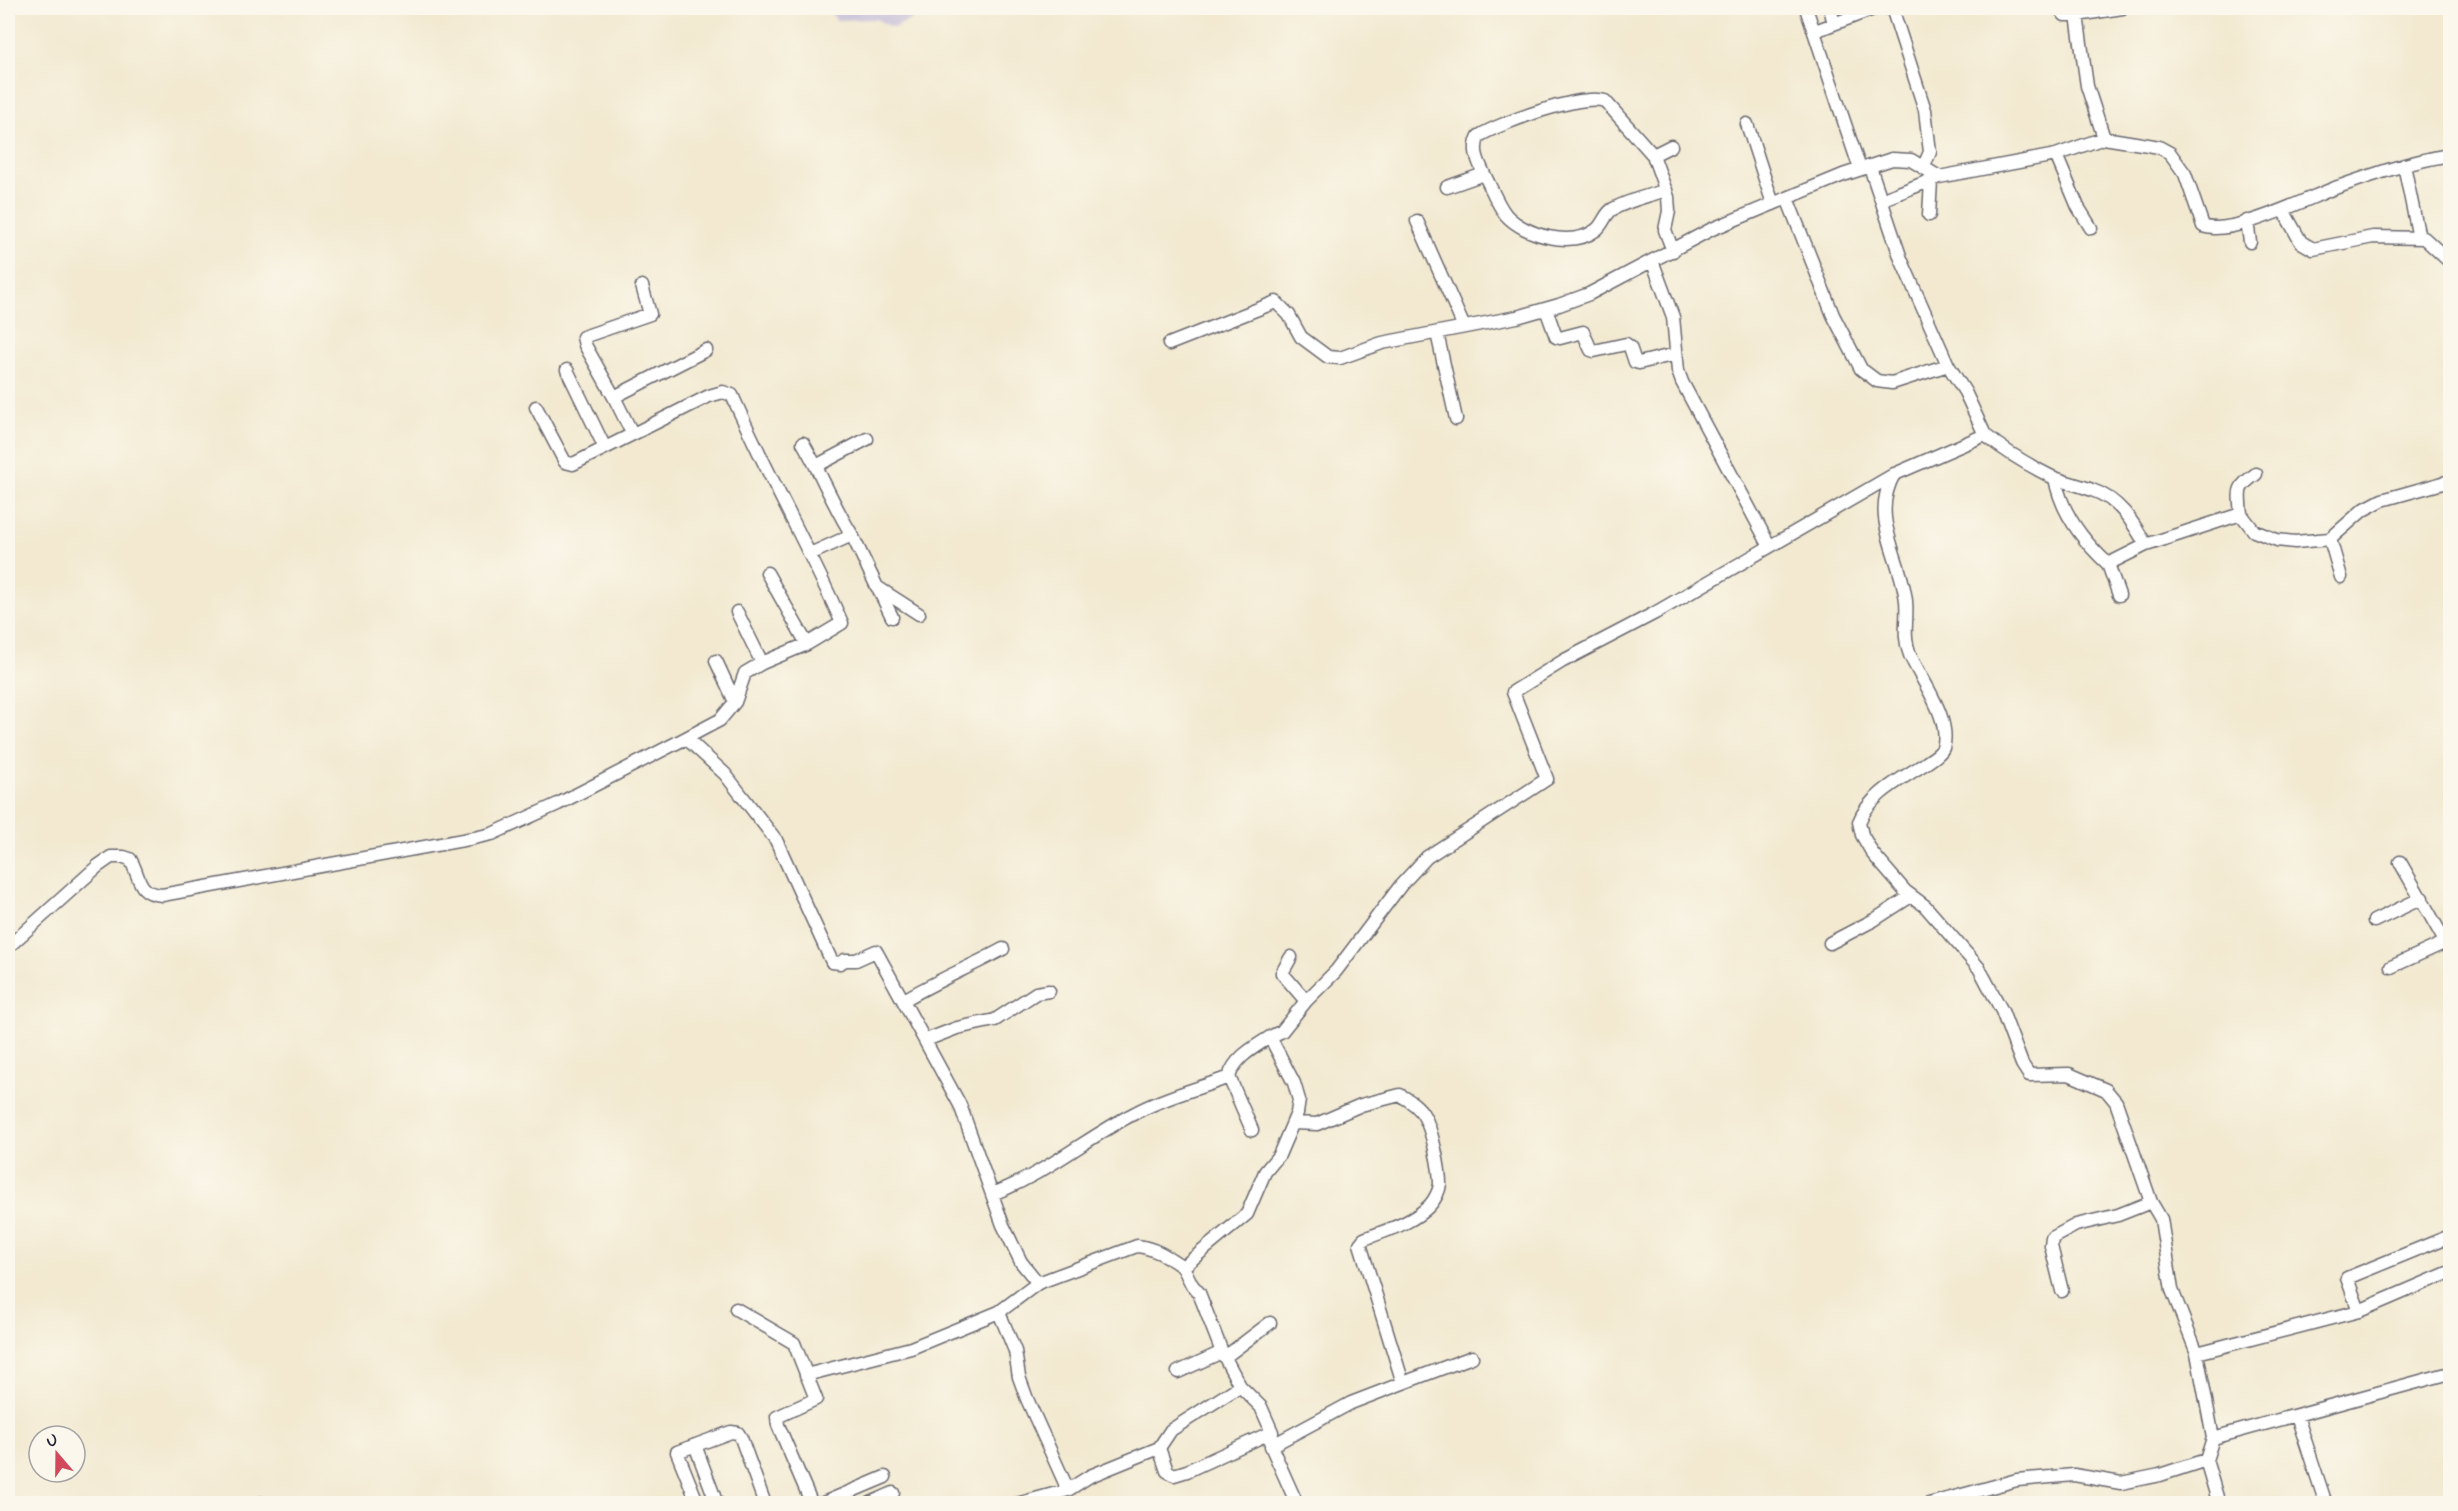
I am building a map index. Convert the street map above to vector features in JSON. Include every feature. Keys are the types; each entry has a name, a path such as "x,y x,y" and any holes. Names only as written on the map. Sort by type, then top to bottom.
{"street":[{"path":"1806,8 1846,133 1881,200 1901,259 1948,366 1965,392 1985,435 2007,453 2055,478 2095,490 2112,501 2130,518 2146,545"},
{"path":"1830,8 1833,20"},
{"path":"1815,31 1876,8"},
{"path":"1893,8 1924,110 1930,152 1923,168"},
{"path":"2059,8 2065,15 2122,8"},
{"path":"2077,15 2086,86 2104,138"},
{"path":"1666,190 1609,211 1597,229 1592,232 1573,237 1549,238 1523,226 1506,214 1477,159 1475,144 1479,136 1545,111 1585,99 1598,98 1605,101 1653,155 1666,190 1669,202 1665,230 1673,251"},
{"path":"1747,124 1773,204"},
{"path":"1881,200 1935,179 2056,155 2104,138 2159,147 2170,153 2185,174 2203,226 2218,229 2283,210 2332,189 2404,165 2451,155"},
{"path":"1653,155 1671,146"},
{"path":"2056,155 2078,207 2091,228"},
{"path":"1169,344 1276,302 1288,315 1301,337 1328,357 1345,357 1382,343 1546,309 1589,294 1712,230 1787,198 1892,159 1903,158 1923,168 1935,179"},
{"path":"2404,165 2419,238"},
{"path":"1447,187 1484,174"},
{"path":"1929,215 1935,179"},
{"path":"1787,198 1833,315 1861,369 1877,381 1892,383 1948,366"},
{"path":"2283,210 2301,242 2313,249 2373,237 2424,238 2451,262"},
{"path":"1417,221 1464,327"},
{"path":"2247,221 2250,242"},
{"path":"1653,262 1673,317 1676,354 1682,382 1769,545"},
{"path":"632,433 585,345 583,337 650,314 642,286"},
{"path":"1546,309 1557,337 1583,332 1591,350 1626,344 1630,347 1635,362 1639,363 1676,354"},
{"path":"1437,333 1455,418"},
{"path":"614,397 706,350"},
{"path":"567,370 605,448"},
{"path":"8,947 70,890 111,857 130,859 145,891 162,895 492,834 558,804 720,720 735,702 745,673 762,663 807,644 842,623 810,554 755,447 732,395 723,392 709,396 573,464 565,462 536,407"},
{"path":"1252,1130 1229,1077 1233,1065 1246,1053 1282,1031 1306,1001 1336,971 1401,885 1427,857 1547,779 1513,693 1563,661 1655,613 1895,474 1985,435"},
{"path":"816,466 867,439"},
{"path":"802,443 816,466 892,617"},
{"path":"1895,474 1883,500 1884,515 1906,600 1904,627 1906,640 1910,654 1942,720 1944,738 1940,753 1872,801 1863,811 1858,822 1862,835 1873,854 1911,896 1925,906 1979,968 2002,1011 2022,1064 2029,1075 2069,1074 2106,1090 2116,1102 2151,1202 2161,1219 2172,1290 2197,1353 2213,1438 2206,1460 2219,1503"},
{"path":"2256,474 2241,485 2239,490 2241,514 2254,531 2277,540 2295,542 2330,539 2362,510 2382,500 2451,481"},
{"path":"2055,478 2057,493 2068,517 2108,564 2119,595"},
{"path":"2108,564 2146,545 2241,514"},
{"path":"810,554 852,536"},
{"path":"2330,539 2340,577"},
{"path":"767,573 807,644"},
{"path":"878,587 919,614"},
{"path":"737,612 762,663"},
{"path":"716,661 735,702"},
{"path":"686,738 725,774 776,840 832,962 856,960 876,951 960,1105 1003,1226 1021,1262 1038,1283"},
{"path":"2391,967 2448,946 2400,862"},
{"path":"1830,944 1911,896"},
{"path":"2374,921 2421,898"},
{"path":"904,1000 933,982 972,966 1004,949"},
{"path":"1291,957 1282,973 1306,1001"},
{"path":"926,1040 957,1028 995,1020 1036,993 1050,991"},
{"path":"1183,1267 1247,1214 1265,1172 1279,1155 1293,1123 1299,1100 1285,1062 1270,1037"},
{"path":"992,1194 1020,1184 1134,1113 1156,1102 1229,1077"},
{"path":"1293,1123 1317,1124 1361,1105 1400,1095 1413,1103 1425,1116 1440,1184 1436,1196 1429,1206 1411,1220 1364,1239 1360,1244 1403,1383"},
{"path":"2062,1291 2051,1246 2052,1238 2076,1225 2118,1215 2151,1202"},
{"path":"2359,1311 2347,1278 2451,1236"},
{"path":"806,1375 910,1348 999,1312 1038,1283 1137,1246 1148,1247 1183,1267 1199,1293 1223,1355 1240,1386 1262,1407 1272,1432 1272,1446 1297,1503"},
{"path":"2197,1353 2359,1311 2451,1272"},
{"path":"736,1309 794,1343 816,1399 777,1417 778,1425 812,1503"},
{"path":"999,1312 1016,1351 1019,1377 1027,1399 1068,1490"},
{"path":"1178,1372 1223,1355 1270,1323"},
{"path":"1272,1446 1352,1404 1472,1357"},
{"path":"2213,1438 2451,1373"},
{"path":"1017,1503 1068,1490 1090,1476 1159,1448 1171,1430 1240,1386"},
{"path":"2297,1416 2326,1503"},
{"path":"695,1445 715,1499 696,1502 677,1452 695,1445 731,1432 738,1433 765,1503"},
{"path":"1159,1448 1167,1472 1174,1475 1272,1432"},
{"path":"1929,1503 2017,1480 2074,1475 2121,1483 2160,1475 2206,1460"},
{"path":"821,1503 885,1477"},
{"path":"868,1503 893,1493"}],"shaded area":[{"path":"828,8 936,8 893,28 876,19 836,20"}]}
